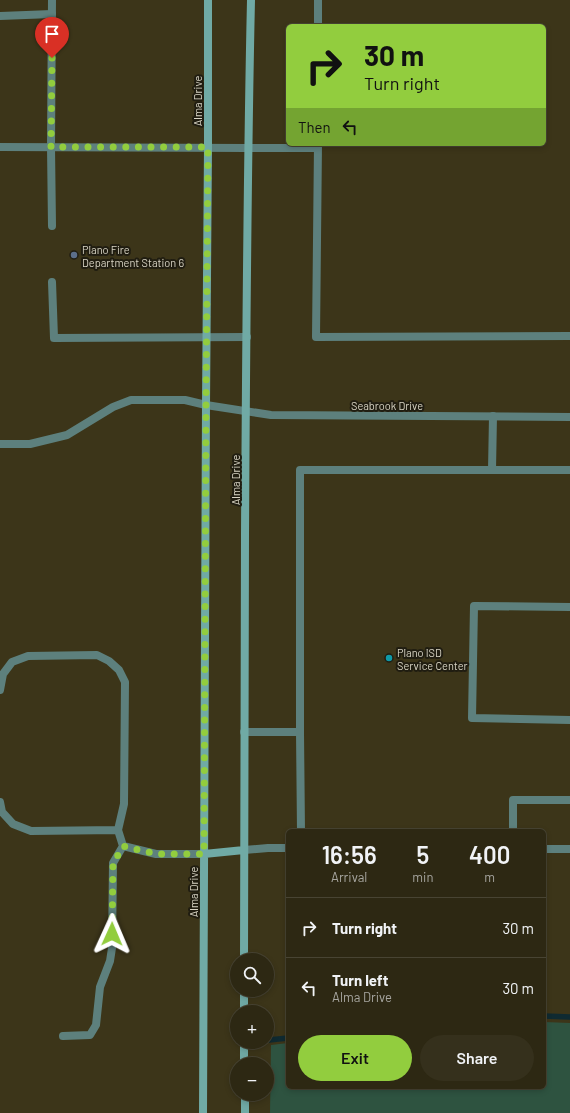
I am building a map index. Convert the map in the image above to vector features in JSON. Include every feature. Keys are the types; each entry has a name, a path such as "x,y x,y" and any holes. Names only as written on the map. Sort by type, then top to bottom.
{"main road":[{"name":"Alma Drive","path":"203,1113 208,0"},
{"name":"Alma Drive","path":"244,953 246,411 251,0"},
{"path":"204,854 244,850"},
{"path":"245,1101 245,1113"}],"street":[{"path":"52,0 52,226"},
{"path":"318,0 318,24"},
{"path":"0,16 52,14"},
{"path":"0,147 248,148 318,146 316,337 570,336"},
{"path":"52,282 54,338 247,337"},
{"name":"Seabrook Drive","path":"0,444 30,444 67,435 113,407 131,400 185,400 206,405 271,415 570,416"},
{"path":"492,470 493,416"},
{"path":"301,829 300,470 570,470"},
{"path":"570,607 474,606 472,718 570,720"},
{"path":"0,690 3,674 12,662 28,656 97,655 109,661 119,670 125,682 124,804 118,830 123,846 113,864 112,948 110,961 100,987 96,1025 90,1035 63,1036"},
{"path":"244,732 300,732"},
{"path":"513,829 513,800 570,800"},
{"path":"0,802 2,812 13,824 31,831 118,830"},
{"path":"123,846 156,854 204,854"},
{"path":"244,850 286,848"},
{"path":"546,849 570,849"}],"green space":[{"path":"546,1022 570,1023 570,1113 270,1113 270,1101 274,1101 274,1057 271,1057 271,1049 274,1049 274,1045 286,1043 286,1089 546,1089"}],"waterway":[{"path":"546,1016 570,1017"},
{"path":"274,1039 286,1038"}],"place":[{"name":"Plano Fire Department Station 6","path":"74,255"},
{"name":"Plano ISD Service Center","path":"389,658"}],"route":[{"path":"52,58 51,147 208,147 204,854 156,854 123,846 113,864 112,934"}]}
